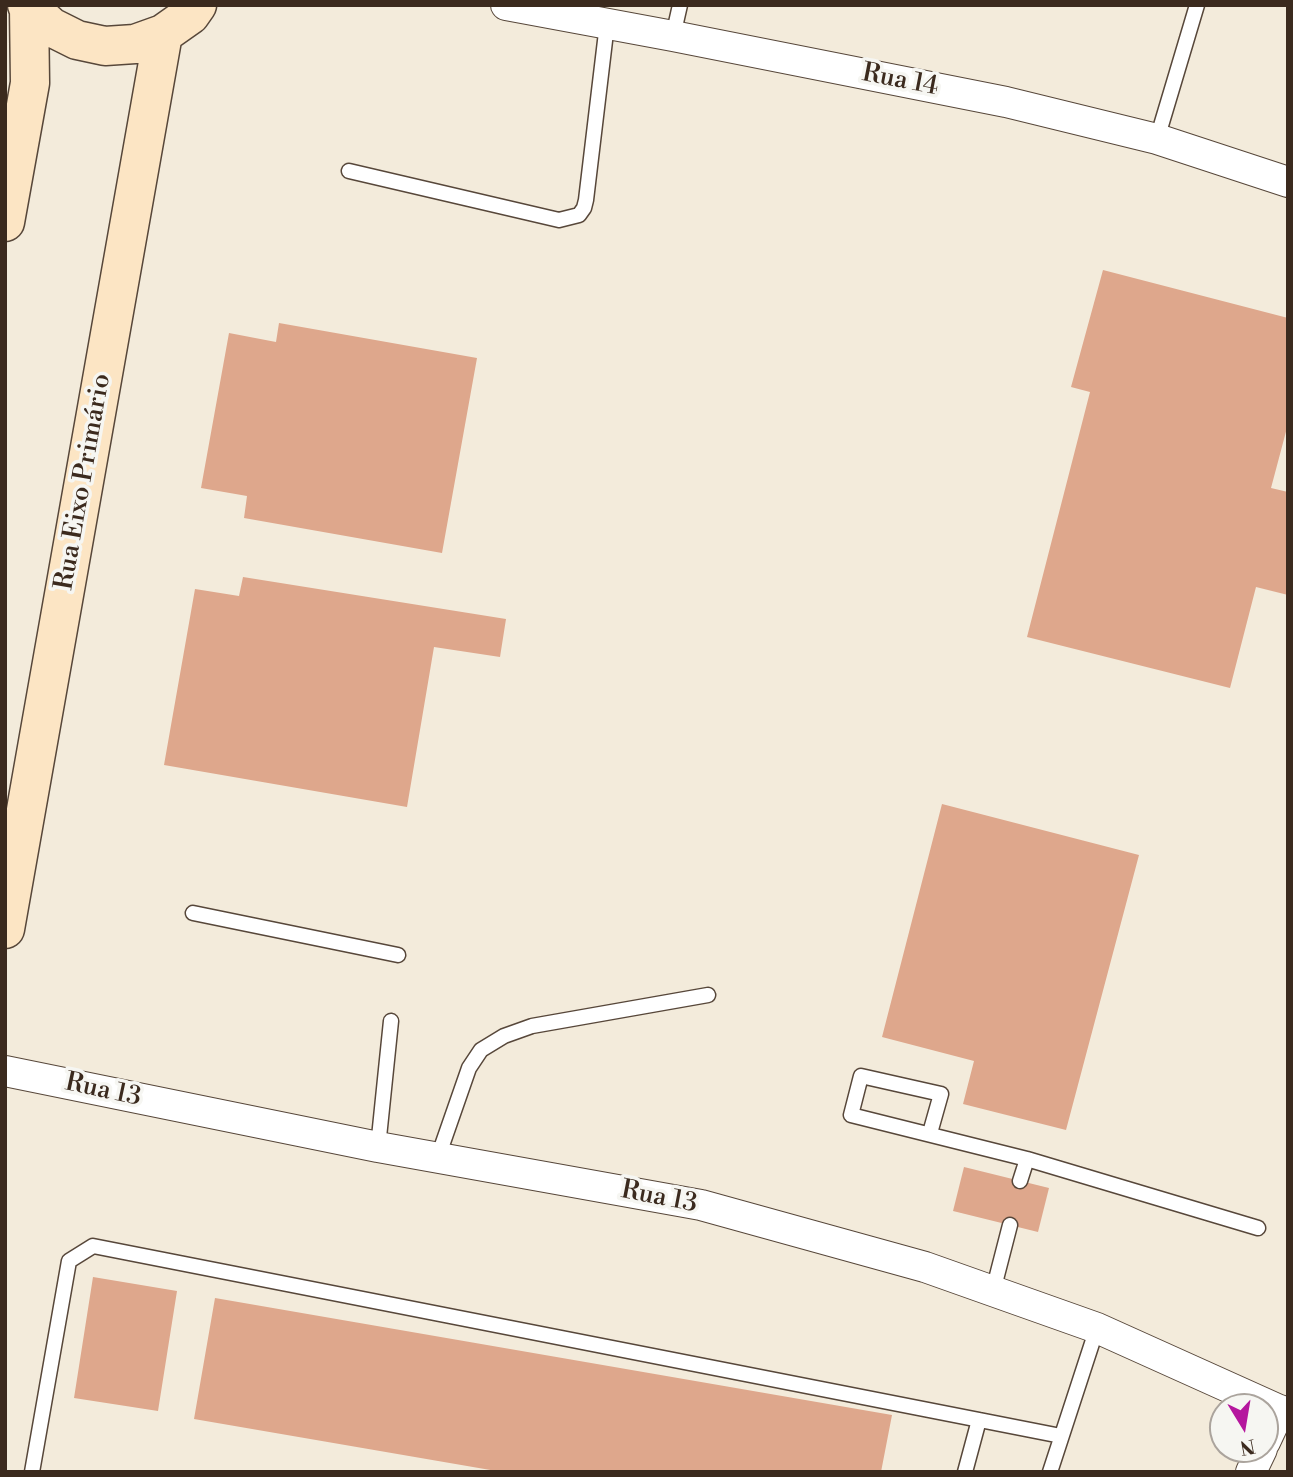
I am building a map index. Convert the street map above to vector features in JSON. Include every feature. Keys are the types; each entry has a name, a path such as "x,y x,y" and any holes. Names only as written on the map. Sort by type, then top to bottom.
{"street":[{"path":"28,7 51,27 68,36 106,46 135,44 163,34 190,15 197,5"},
{"name":"Rua 14","path":"506,5 1006,102 1157,139 1288,182"},
{"path":"5,222 30,83 28,7"},
{"name":"Rua Eixo Primário","path":"5,929 163,34"},
{"name":"Rua 13","path":"5,1071 378,1147 701,1205 925,1267 993,1291 1097,1328 1284,1412"}],"lane":[{"path":"673,36 680,5"},
{"path":"1157,139 1197,5"},
{"path":"349,171 559,220 579,215 586,200 607,24"},
{"path":"193,913 398,955"},
{"path":"438,1157 469,1068 481,1050 504,1035 532,1026 708,995"},
{"path":"378,1147 391,1021"},
{"path":"930,1133 941,1094 861,1076 851,1115 1027,1159 1258,1228"},
{"path":"1020,1181 1027,1159"},
{"path":"993,1291 1010,1225"},
{"path":"32,1472 69,1261 93,1246 1060,1436"},
{"path":"1050,1472 1097,1328"},
{"path":"965,1472 979,1420"}],"building":[{"path":"1103,270 1288,318 1288,424 1271,488 1288,492 1288,595 1256,587 1230,688 1027,637 1090,392 1071,387"},
{"path":"279,323 477,358 442,553 244,518 247,496 201,488 229,333 276,342"},
{"path":"243,577 506,619 500,657 434,647 407,807 164,765 195,589 239,596"},
{"path":"942,804 1139,855 1066,1130 963,1104 974,1061 882,1037"},
{"path":"964,1167 1049,1188 1038,1232 953,1211"},
{"path":"93,1277 177,1291 158,1411 74,1398"},
{"path":"215,1298 892,1415 881,1472 502,1472 194,1419"}]}
